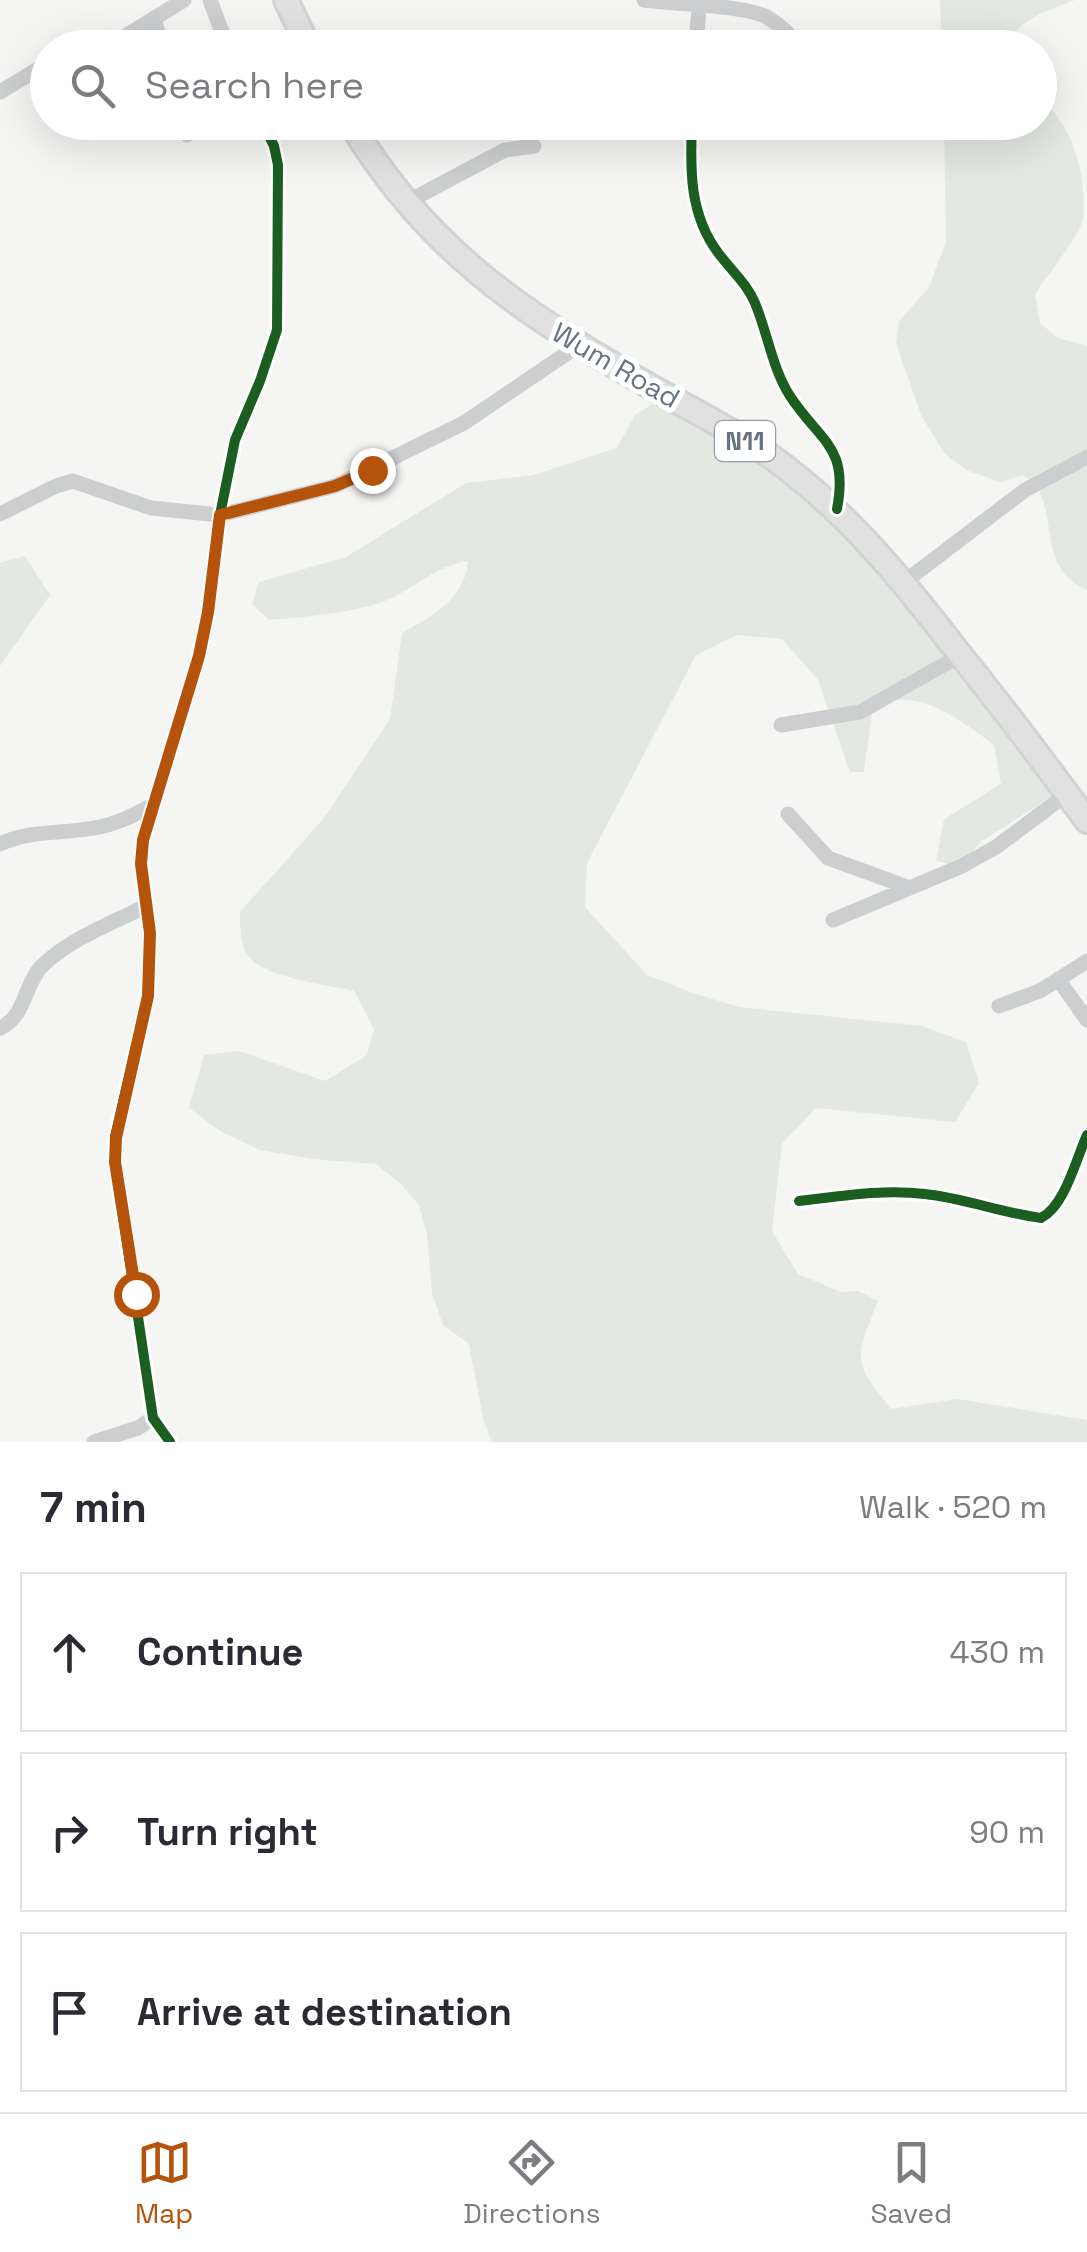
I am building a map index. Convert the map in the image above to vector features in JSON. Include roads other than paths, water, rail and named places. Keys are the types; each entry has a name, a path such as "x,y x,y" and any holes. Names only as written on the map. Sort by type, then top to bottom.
{"highway":[{"path":"286,0 300,30"},
{"name":"Wum Road","path":"362,140 407,202 464,262 514,304 735,435 792,472 837,510 961,655 1087,822"}],"street":[{"path":"135,30 184,0"},
{"path":"210,0 221,30"},
{"path":"644,0 699,6 720,4 763,16 785,30"},
{"path":"697,30 699,6"},
{"path":"154,18 157,30"},
{"path":"0,92 30,74"},
{"path":"170,1442 153,1418 115,1162 116,1138 148,996 150,933 141,864 152,805 199,656 235,440 277,330 278,166 271,140"},
{"path":"692,140 692,190 697,211 718,254 754,300 776,368 790,397 825,438 839,463 842,485 837,510"},
{"path":"407,202 505,150 534,146"},
{"path":"0,514 73,481 151,508 220,515 335,486 464,422 578,345"},
{"path":"903,583 1026,490 1087,457"},
{"path":"781,726 860,712 961,655"},
{"path":"833,920 996,848 1067,794"},
{"path":"0,844 28,835 98,828 152,805"},
{"path":"788,814 828,858 910,888"},
{"path":"0,1028 9,1024 20,1009 29,984 43,965 76,942 146,906"},
{"path":"999,1006 1018,1002 1087,962"},
{"path":"1058,978 1087,1020"},
{"path":"800,1201 858,1192 900,1192 928,1194 1041,1218 1050,1213 1060,1197 1087,1135"},
{"path":"94,1442 148,1424 153,1418"}]}
